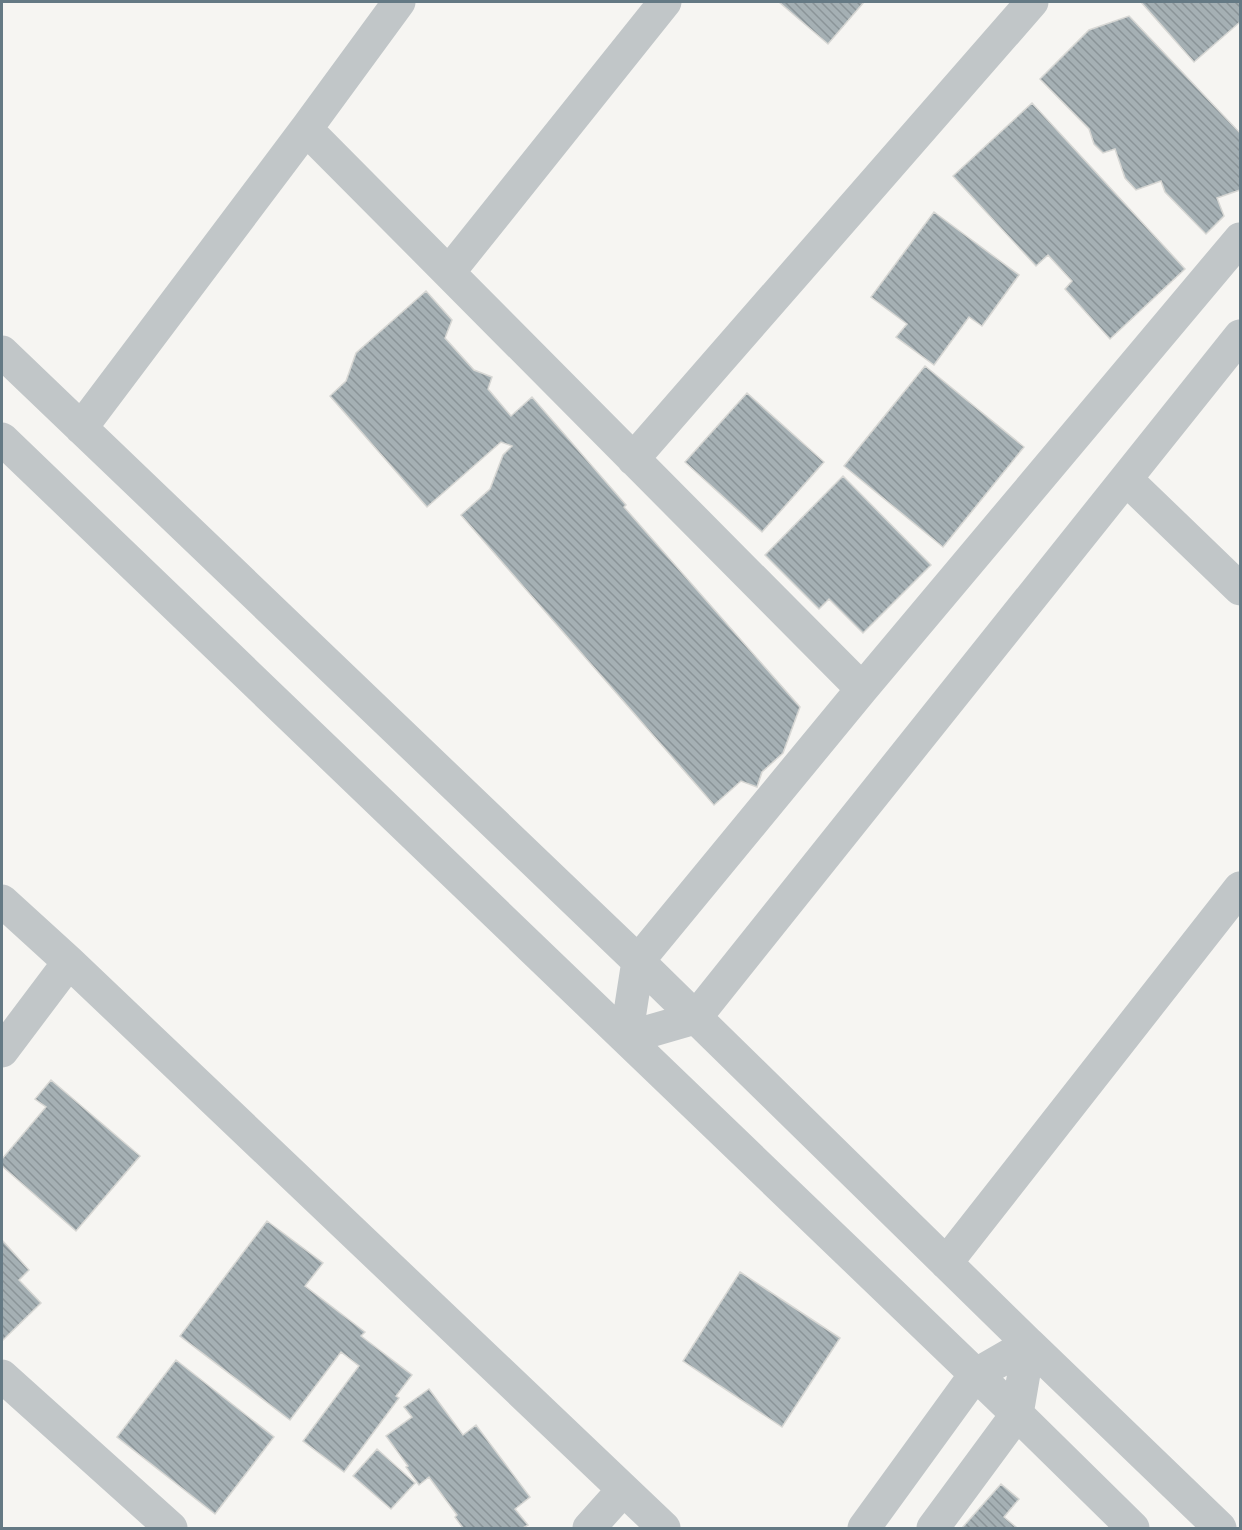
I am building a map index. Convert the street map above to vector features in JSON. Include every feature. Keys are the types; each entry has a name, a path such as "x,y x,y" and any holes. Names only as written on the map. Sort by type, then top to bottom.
{"street":[{"path":"81,428 399,2"},
{"path":"449,272 665,2"},
{"path":"633,459 1032,2"},
{"path":"306,129 862,689"},
{"path":"626,1038 638,962 862,689 1240,239"},
{"path":"626,1038 695,1017 1240,336"},
{"path":"2,352 695,1017 1220,1528"},
{"path":"2,439 1133,1528"},
{"path":"1126,479 1240,589"},
{"path":"946,1263 1240,888"},
{"path":"2,901 664,1528"},
{"path":"2,1051 69,962"},
{"path":"864,1528 975,1375 1029,1344"},
{"path":"933,1528 1017,1414 1029,1344"},
{"path":"2,1376 159,1525"},
{"path":"589,1528 622,1490"}],"building":[{"path":"779,2 864,2 828,44"},
{"path":"1141,2 1240,2 1240,22 1194,62"},
{"path":"1129,16 1240,133 1240,190 1217,198 1224,216 1206,234 1165,192 1161,181 1136,190 1125,178 1115,149 1103,153 1094,144 1089,129 1040,79 1089,30"},
{"path":"1032,103 1185,269 1110,339 1065,289 1072,281 1048,255 1036,266 953,176"},
{"path":"934,212 1019,275 982,326 969,317 934,365 896,337 907,324 871,297"},
{"path":"426,291 452,320 445,338 474,370 492,377 488,389 511,416 532,397 626,505 624,507 800,707 783,753 762,772 757,787 741,781 714,805 461,515 490,489 503,455 512,446 501,442 427,507 330,396 346,381 356,353"},
{"path":"925,366 1024,447 943,547 844,466"},
{"path":"747,393 824,462 762,532 685,462"},
{"path":"843,476 931,565 863,633 829,599 819,609 765,555"},
{"path":"51,1080 140,1156 76,1231 2,1166 2,1159 46,1107 35,1099"},
{"path":"267,1221 323,1263 305,1286 365,1332 361,1336 412,1375 396,1396 399,1398 344,1472 303,1441 359,1366 341,1352 290,1420 180,1336"},
{"path":"2,1240 29,1270 19,1280 41,1303 2,1341"},
{"path":"740,1272 840,1338 782,1427 683,1361"},
{"path":"176,1360 274,1437 215,1514 117,1437"},
{"path":"429,1389 463,1435 476,1425 530,1497 515,1509 528,1525 523,1528 463,1528 455,1517 457,1515 429,1477 419,1485 386,1436 412,1417 404,1407"},
{"path":"377,1449 415,1483 391,1509 353,1476"},
{"path":"1001,1484 1019,1499 1004,1517 1017,1528 962,1528"}]}
